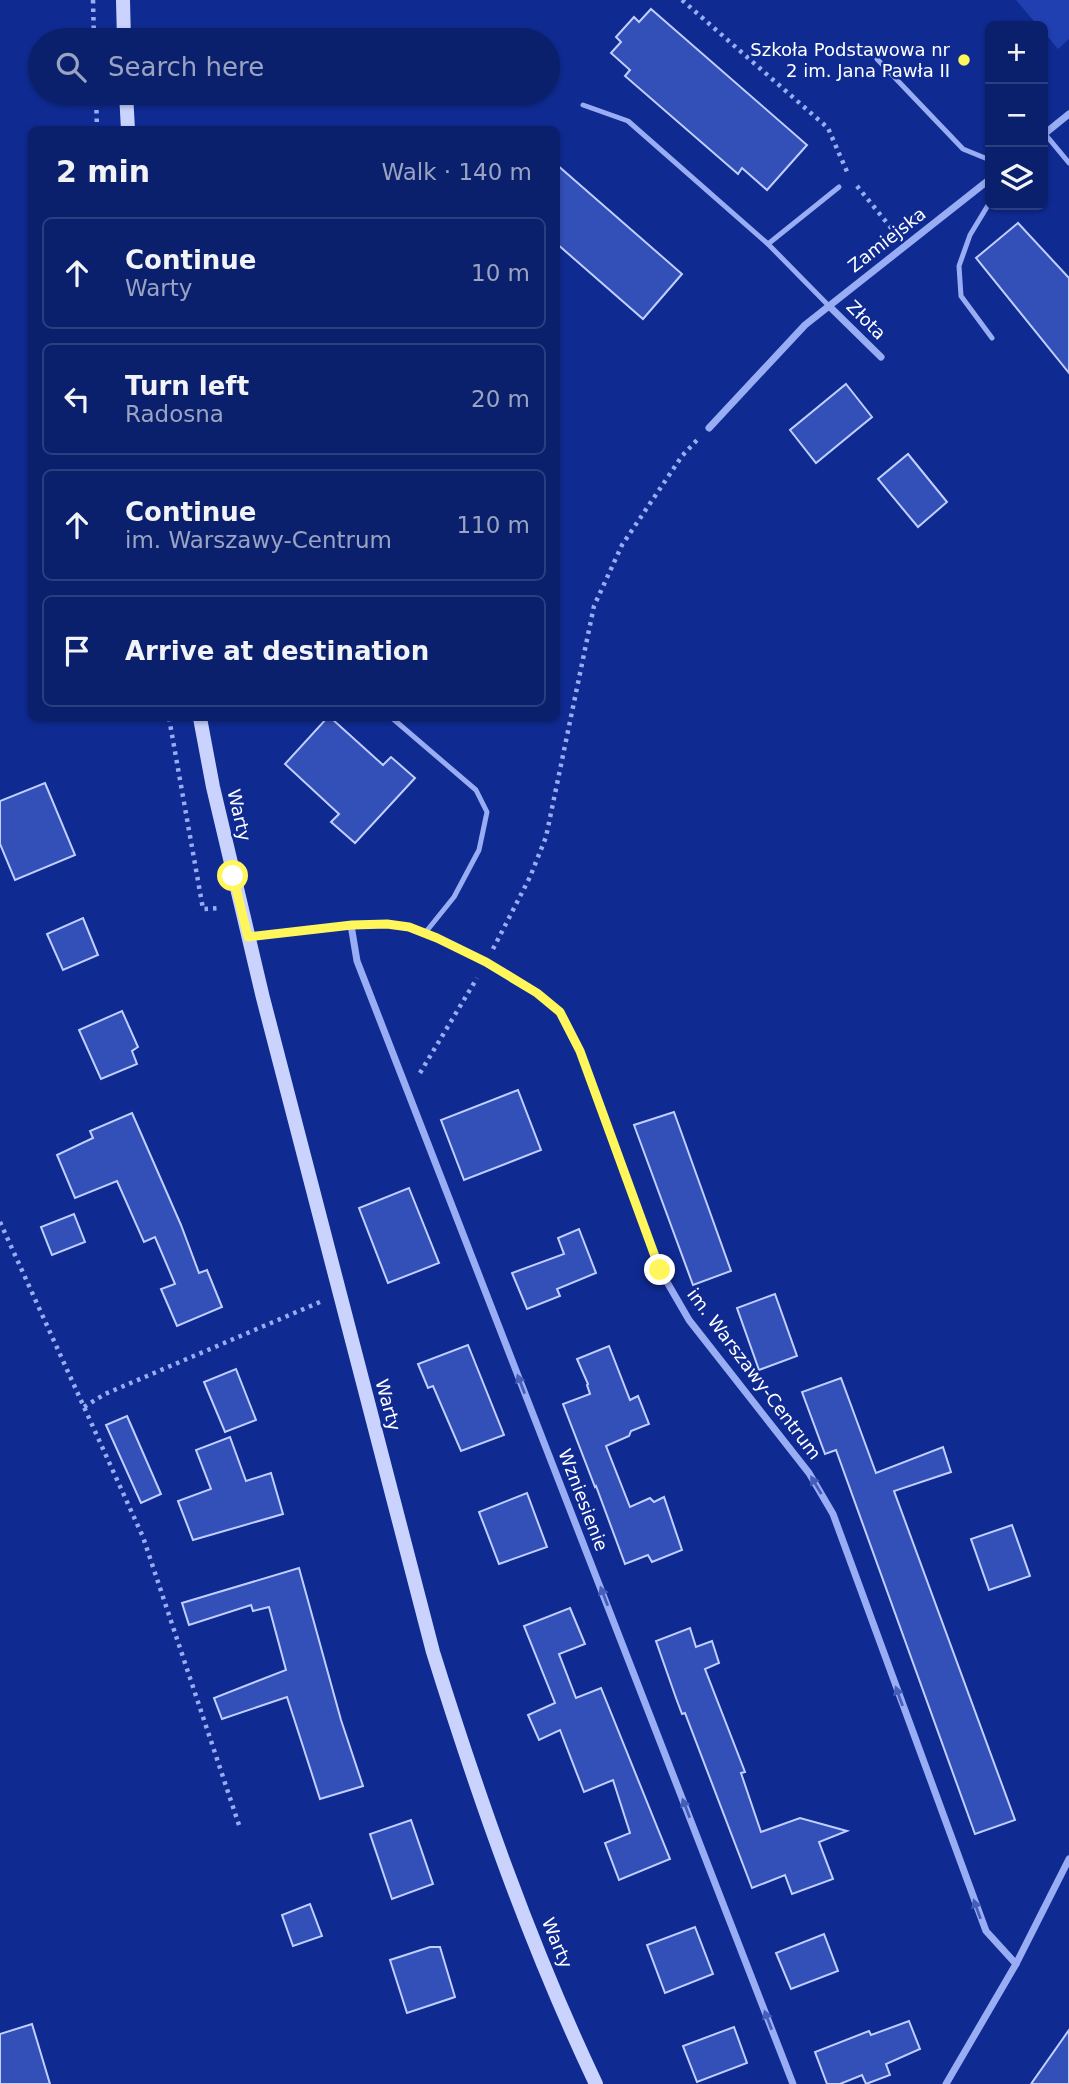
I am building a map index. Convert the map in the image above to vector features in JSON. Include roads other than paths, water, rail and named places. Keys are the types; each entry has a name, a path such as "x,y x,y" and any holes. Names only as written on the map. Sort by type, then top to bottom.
{"main road":[{"path":"123,0 124,28"},
{"path":"127,105 128,126"},
{"name":"Warty","path":"201,721 248,937 409,1560 453,1717 507,1871 596,2084"}],"street":[{"path":"1048,132 1069,114"},
{"name":"Zamiejska","path":"709,428 804,325 985,183"},
{"name":"Złota","path":"829,306 881,357"},
{"name":"im. Warszawy-Centrum","path":"248,937 352,925 387,924 409,927 486,962 537,993 560,1012 580,1051 660,1270 689,1320 809,1473 833,1514 986,1931 1016,1964"},
{"name":"Wzniesienie","path":"352,925 358,961 793,2084"},
{"path":"946,2084 1016,1964 1069,1859"}],"lane":[{"path":"877,59 963,149 985,158"},
{"path":"583,105 628,121 768,244 829,306"},
{"path":"1048,139 1069,163"},
{"path":"768,244 839,187"},
{"path":"985,210 970,235 959,266 961,296 992,338"},
{"path":"395,721 476,790 487,811 479,850 454,897 425,933"}],"place":[{"name":"Szkoła Podstawowa nr 2 im. Jana Pawła II","path":"964,60"}]}
